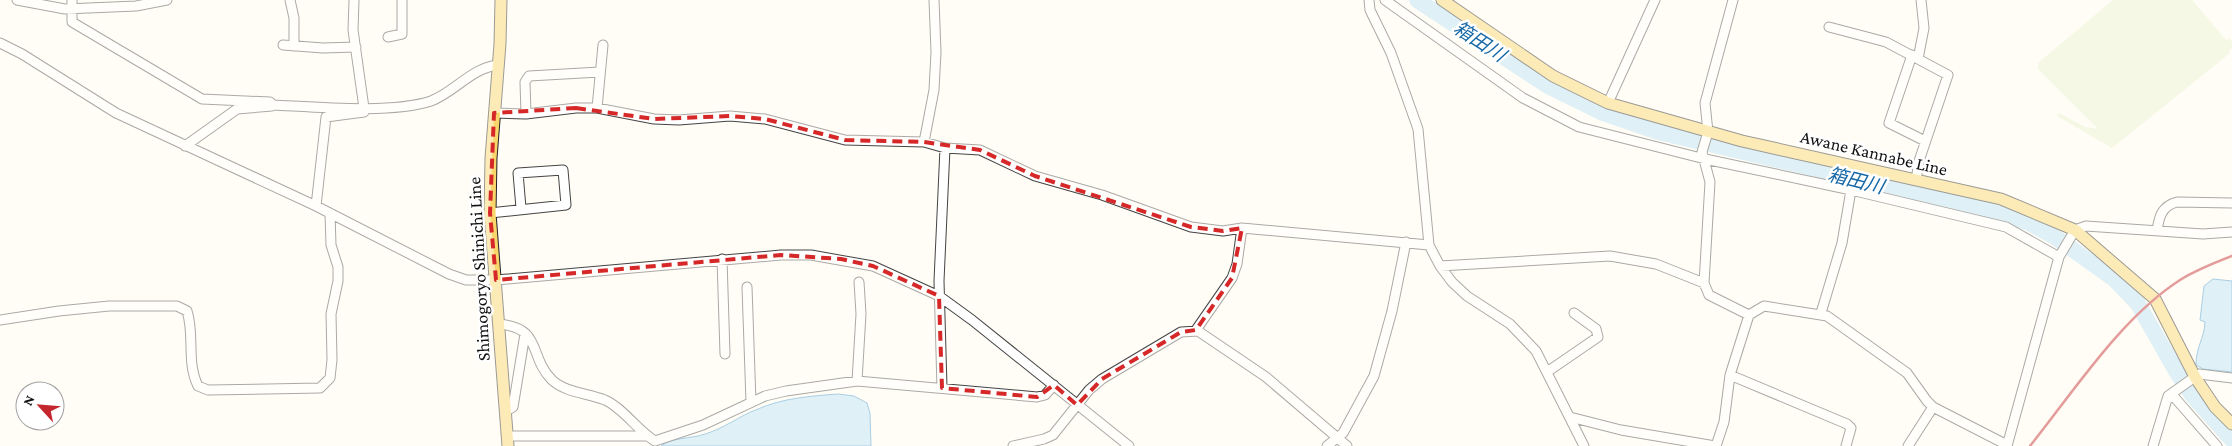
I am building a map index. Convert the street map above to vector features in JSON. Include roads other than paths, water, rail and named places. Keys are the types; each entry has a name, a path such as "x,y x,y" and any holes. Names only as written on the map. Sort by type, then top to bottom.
{"main road":[{"name":"Shimogoryo Shinichi Line","path":"501,0 490,212 508,441"},
{"name":"Awane Kannabe Line","path":"1442,0 1553,76 1608,103 1707,134 2001,199 2074,232 2155,300 2194,378 2216,407 2232,424"}],"street":[{"path":"17,0 136,6 167,0"},
{"path":"290,0 294,18 294,46"},
{"path":"316,206 326,117 370,112 367,108 353,30 354,0"},
{"path":"388,37 402,34 402,0"},
{"path":"924,142 934,90 936,52 934,0"},
{"path":"1369,0 1370,10 1391,54 1418,129 1429,245 1440,266 1452,282 1467,296 1510,324 1536,352 1584,446"},
{"path":"1385,0 1523,98 1579,127 1704,155 2006,228 2060,255"},
{"path":"1608,103 1654,0"},
{"path":"1733,0 1705,103 1707,134 1704,155 1710,182 1704,283 1709,295 1748,315"},
{"path":"1921,0 1924,28 1915,57 1889,123 1925,141"},
{"path":"71,4 72,22 202,99 270,102 273,105 367,108 402,106 433,100 479,70 498,65"},
{"path":"1829,27 1886,42 1948,75 1925,141 1916,180"},
{"path":"0,43 22,54 100,105 185,146 250,174 448,274 466,280 496,280 781,255 811,255 873,266 939,296 1054,384 1077,405 1129,446"},
{"path":"283,45 323,48 356,47"},
{"path":"597,108 603,45"},
{"path":"526,114 525,82 529,76 600,72"},
{"path":"185,146 237,109 270,108 273,105"},
{"path":"494,113 526,114 576,108 597,108 654,119 679,120 730,116 765,118 845,140 924,142 945,148 980,150 1035,176 1102,195 1191,227 1223,231 1242,228 1429,245"},
{"path":"942,388 939,296 945,148"},
{"path":"490,212 566,205 563,170 518,173 521,208"},
{"path":"1822,314 1842,243 1851,190"},
{"path":"2157,231 2160,215 2169,204 2177,202 2232,203"},
{"path":"0,320 60,310 109,306 177,306 187,311 189,318 190,357 194,378 198,386 208,390 320,388 330,378 332,360 331,314 338,280 338,267 331,245 330,213"},
{"path":"1570,417 1621,430 1716,446 1724,422 1730,375 1748,315 1764,306 1822,314 1907,373 1933,407 2007,445 2060,255 2074,232 2086,226 2203,234 2232,232"},
{"path":"1196,330 1232,278 1237,264 1242,228"},
{"path":"1327,446 1343,433 1374,376 1392,311 1406,242"},
{"path":"1440,266 1610,256 1656,264 1704,283"},
{"path":"722,259 725,354"},
{"path":"856,381 861,314 859,282"},
{"path":"747,287 751,402"},
{"path":"1547,372 1598,337 1596,329 1574,313"},
{"path":"499,324 514,325 531,338 544,370 553,381 575,392 607,401 655,444 703,425 765,396 786,391 856,381 1037,398 1045,395 1054,384"},
{"path":"1013,446 1053,435 1089,390 1102,378 1181,332 1196,330 1266,377 1347,446"},
{"path":"506,411 512,407 525,334"},
{"path":"2153,446 2171,394 2200,374 2232,378"},
{"path":"1730,375 1847,424 1851,428 1846,446"},
{"path":"2171,394 2217,446"},
{"path":"1908,446 1933,407"},
{"path":"508,441 646,436"}],"water":[{"path":"2213,279 2232,281 2232,372 2203,369 2196,365 2205,322 2200,320 2204,286"},
{"path":"838,394 854,396 867,403 870,413 871,446 661,446 671,441 700,436 777,402"}],"waterway":[{"name":"箱田川","path":"1417,0 1548,86 1603,113 1658,132 1966,204 2027,222 2055,237 2114,279 2138,304 2176,371 2192,395 2232,440"}],"railway":[{"path":"2030,446 2081,379 2138,314 2180,280 2232,256"}]}
